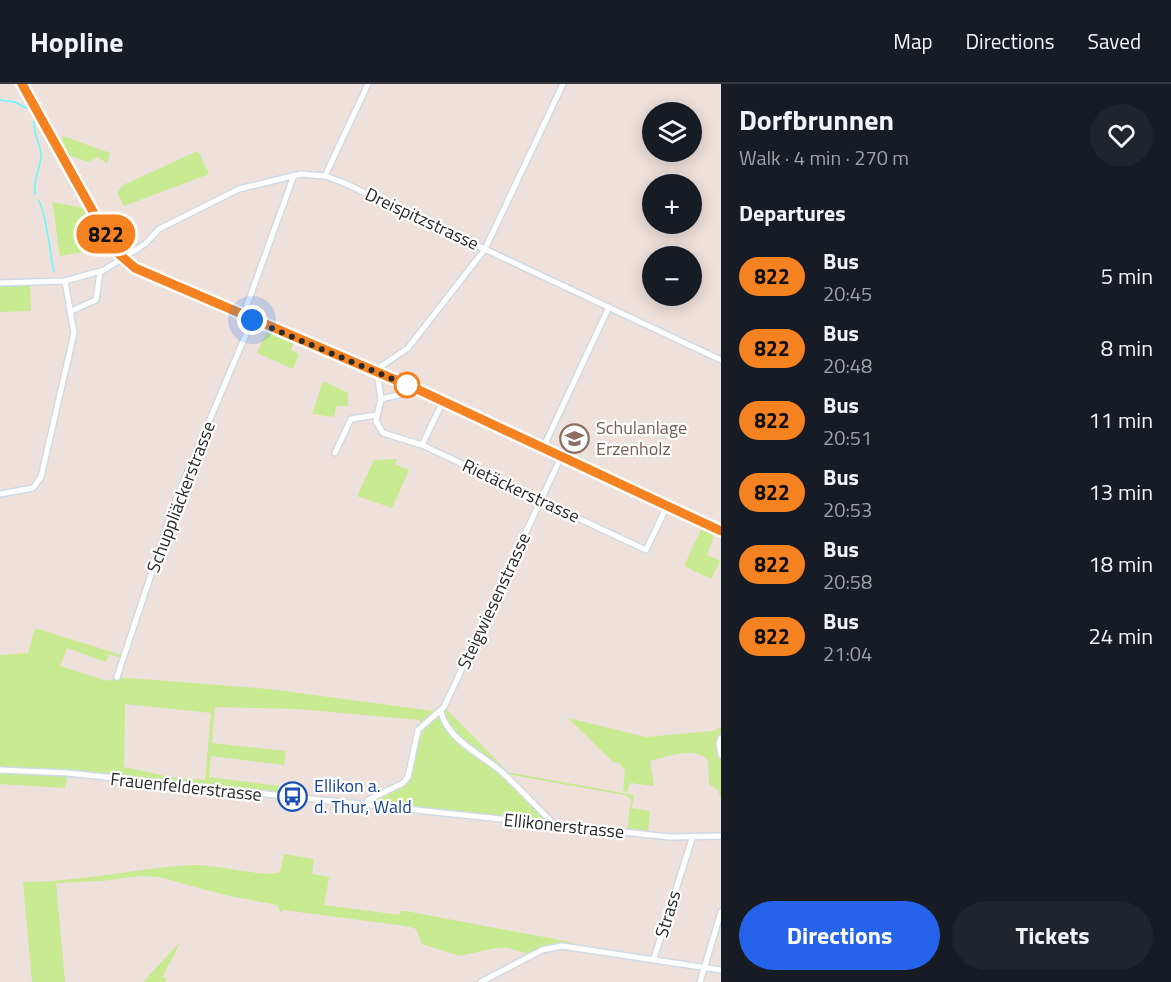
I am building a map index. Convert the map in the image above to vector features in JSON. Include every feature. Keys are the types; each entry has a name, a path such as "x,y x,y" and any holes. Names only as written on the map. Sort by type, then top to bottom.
{"main road":[{"path":"22,84 106,235 123,259 157,280 419,390 721,531"}],"street":[{"path":"325,176 368,84"},
{"path":"335,453 351,419 376,415 381,399 379,373 382,364 408,348 485,249 563,84"},
{"name":"Dreispitzstrasse","path":"0,284 65,280 100,272 145,244 159,229 239,189 294,175 325,176 721,360"},
{"path":"243,316 294,175"},
{"path":"71,311 96,300 100,272"},
{"path":"0,494 33,488 41,477 74,333 65,280"},
{"path":"543,448 609,308"},
{"name":"Schuppliäckerstrasse","path":"117,677 176,499 252,320"},
{"path":"381,399 419,390"},
{"path":"423,445 443,401"},
{"name":"Rietäckerstrasse","path":"376,415 378,428 383,433 423,445 646,550 667,506"},
{"name":"Steigwiesenstrasse","path":"367,804 368,800 403,783 408,777 418,730 426,721 441,712 561,457"},
{"path":"441,712 449,728 463,743 502,772 550,820 551,824"},
{"path":"721,738 718,743 721,755"},
{"name":"Frauenfelderstrasse","path":"0,770 57,772 408,809"},
{"name":"Ellikonerstrasse","path":"408,809 692,838 721,836"},
{"name":"Strass","path":"692,838 654,958 721,970"},
{"path":"700,982 721,912"},
{"path":"482,982 552,947 654,958"}],"green space":[{"path":"63,136 110,153 107,163 97,157 88,162 69,155 61,142"},
{"path":"198,151 209,174 124,206 117,193 123,185"},
{"path":"52,202 88,209 108,248 60,256"},
{"path":"30,284 31,311 0,312 0,286"},
{"path":"268,329 295,340 291,350 299,354 293,369 257,353"},
{"path":"323,381 348,393 348,406 336,406 334,417 312,414"},
{"path":"397,459 395,464 409,470 392,508 357,496 374,460"},
{"path":"702,527 715,533 707,555 720,561 711,579 684,566"},
{"path":"35,628 125,656 123,659 109,654 106,662 67,648 60,666 107,681 117,677 269,689 441,712 444,707 507,771 503,772 551,824 367,804 408,777 421,725 419,720 298,709 215,707 212,743 286,751 284,765 211,756 209,777 279,786 277,797 68,773 65,788 0,784 0,655 28,653","holes":["125,704 211,713 205,780 170,777 124,767"]},
{"path":"568,718 646,737 713,731 721,727 721,798 718,790 709,784 708,760 688,753 650,761 654,786 630,783 627,792 623,791 625,770 619,763 613,762"},
{"path":"507,772 634,795 632,808 650,811 648,833 627,830 631,799 624,795 506,774"},
{"path":"284,854 314,859 312,874 329,877 324,905 400,915 400,911 406,911 570,942 571,948 562,946 531,955 508,948 496,948 459,956 422,944 416,929 406,926 283,910 281,913 277,905 225,895 159,877 140,876 102,881 56,883 65,982 32,982 23,882 66,880 193,865 273,873 280,872"},
{"path":"180,942 163,977 167,979 165,982 143,982"}],"waterway":[{"path":"0,100 15,102 26,108"},
{"path":"35,119 34,128 41,156 35,194"},
{"path":"39,201 54,272"}],"bus line":[{"name":"822","path":"22,84 106,235 123,259 135,268 157,280 419,390 721,531"}],"place":[{"name":"Schulanlage Erzenholz","path":"575,438"},
{"name":"Ellikon a. d. Thur, Wald","path":"293,796"}],"route":[{"path":"252,320 407,385"}]}
